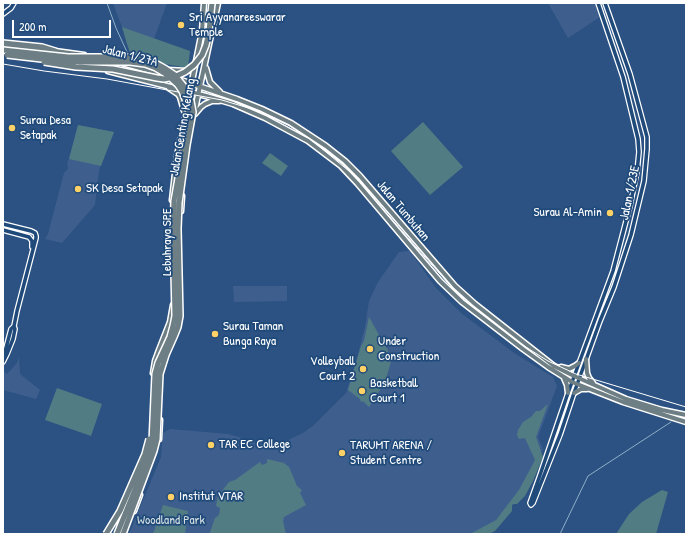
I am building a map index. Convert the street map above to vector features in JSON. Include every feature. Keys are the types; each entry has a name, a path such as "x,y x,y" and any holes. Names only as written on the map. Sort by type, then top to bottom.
{"highway":[{"path":"4,55 66,66 113,68 164,79 174,77 185,72 194,65 202,55 209,31 212,3"},
{"path":"3,43 42,47 55,50"},
{"name":"Lebuhraya SPE","path":"3,48 68,57 139,58 155,63 175,75 186,89 191,101 193,112 180,203 178,229 180,316 178,327 166,354 160,374 157,439 154,451 123,534"},
{"name":"Lebuhraya SPE","path":"4,55 80,62 130,62 145,64 166,74 182,91 186,99 189,116 174,201 173,230 175,316 170,336 158,363 155,374 152,442 147,460 117,534"},
{"path":"106,534 120,511 139,469 153,426"}],"main road":[{"name":"Jalan Genting Kelang","path":"114,534 126,509 151,440 154,366 172,315 172,203 177,156 202,31 204,3"},
{"name":"Jalan Genting Kelang","path":"123,534 136,506 156,452 160,432 162,371 179,330 181,316 180,219 184,176 194,117 218,3"},
{"name":"Jalan 1/27A","path":"3,48 55,50 92,56 151,71 201,87"},
{"name":"Jalan 1/27A","path":"4,55 99,68 199,94"},
{"path":"206,63 210,82 223,94"},
{"path":"151,71 189,71 194,67"},
{"path":"178,89 182,86 182,83 179,80"},
{"path":"161,84 178,94 183,104 185,115"},
{"name":"Jalan Tumbuhan","path":"201,87 248,103 268,112 291,123 326,146 350,165 455,286 475,304 554,366 626,399 686,416"},
{"name":"Jalan Tumbuhan","path":"199,94 241,107 288,130 326,154 349,174 440,281 462,302 523,349 564,378 622,402 686,422"},
{"path":"194,117 204,104 212,101 224,101"},
{"path":"312,136 308,138 312,144"},
{"path":"326,146 331,152 326,154"},
{"path":"349,174 346,167 350,165"},
{"path":"397,231 402,232 404,230 403,226"},
{"path":"414,250 411,244 415,242 420,245"},
{"path":"167,331 175,329 177,335"},
{"path":"586,359 589,378 594,384"},
{"path":"554,366 569,369 579,363"},
{"path":"564,378 568,393"},
{"path":"574,394 581,389 589,389"}],"street":[{"path":"3,14 11,8 14,3"},
{"name":"Jalan 1/23E","path":"598,3 623,77 638,139 639,152 637,172 633,194 613,271 568,393 530,503 531,505 560,435 586,359 616,280 631,235 644,181 647,137 630,74 605,3"},
{"path":"3,224 31,231 35,233 36,236 14,326 15,329 10,349 3,362"},
{"path":"3,230 29,237 32,241 32,252"},
{"path":"3,355 11,329 14,326"}],"shaded area":[{"path":"113,3 167,3 154,39 122,27"},
{"path":"548,3 595,3 600,17 568,38"},
{"name":"SK Desa Setapak","path":"78,125 114,132 99,170 95,205 62,243 45,239 48,234 64,173 68,168 67,163"},
{"path":"410,251 436,288 461,313 514,353 553,377 557,386 538,437 543,450 520,490 496,520 472,534 129,534 161,457 163,433 170,429 228,434 267,445 286,441 303,433 315,424 346,393 365,327 369,301 378,282 399,252"},
{"path":"233,286 287,286 287,301 234,302"},
{"path":"19,357 20,374 40,390 36,399 3,390 3,371 7,374 17,363"}],"green space":[{"path":"122,27 190,51 188,68 165,64 131,55"},
{"path":"423,122 463,167 430,195 391,151"},
{"path":"78,125 114,132 101,166 69,159"},
{"path":"270,153 288,166 281,176 262,163"},
{"path":"369,317 392,358 385,382 369,407 348,390 361,346 364,341"},
{"path":"57,388 102,404 91,436 45,420"},
{"path":"548,404 536,437 543,457 525,496 517,504 512,505 512,511 495,531 489,534 470,534 496,520 519,490 535,460 525,438 519,439 517,435 518,430 523,422 531,417 536,411 540,411"},
{"path":"267,459 284,463 289,467 297,486 302,490 300,493 306,505 284,517 283,521 286,534 210,534 215,518 219,515 220,508 216,506 218,496 229,482 235,480 260,462 262,465 267,463"},
{"path":"662,490 668,492 656,534 616,534 629,514 642,502"},
{"name":"Woodland Park","path":"163,505 188,511 185,534 153,534"}],"waterway":[{"path":"107,3 127,52"},
{"path":"560,534 588,476 671,422"}],"tram line":[{"path":"3,64 107,79 222,100 255,110 288,125 309,138 349,171 447,282 463,298 521,344 548,361 576,374 686,407"}],"place":[{"name":"Sri Ayyanareeswarar Temple","path":"181,25"},
{"name":"Surau Desa Setapak","path":"12,128"},
{"name":"SK Desa Setapak","path":"78,189"},
{"name":"Surau Al-Amin","path":"610,213"},
{"name":"Surau Taman Bunga Raya","path":"215,334"},
{"name":"Under Construction","path":"370,349"},
{"name":"Volleyball Court 2","path":"363,369"},
{"name":"Basketball Court 1","path":"362,391"},
{"name":"TAR EC College","path":"211,445"},
{"name":"TARUMT ARENA / Student Centre","path":"342,453"},
{"name":"Institut VTAR","path":"171,497"}]}
